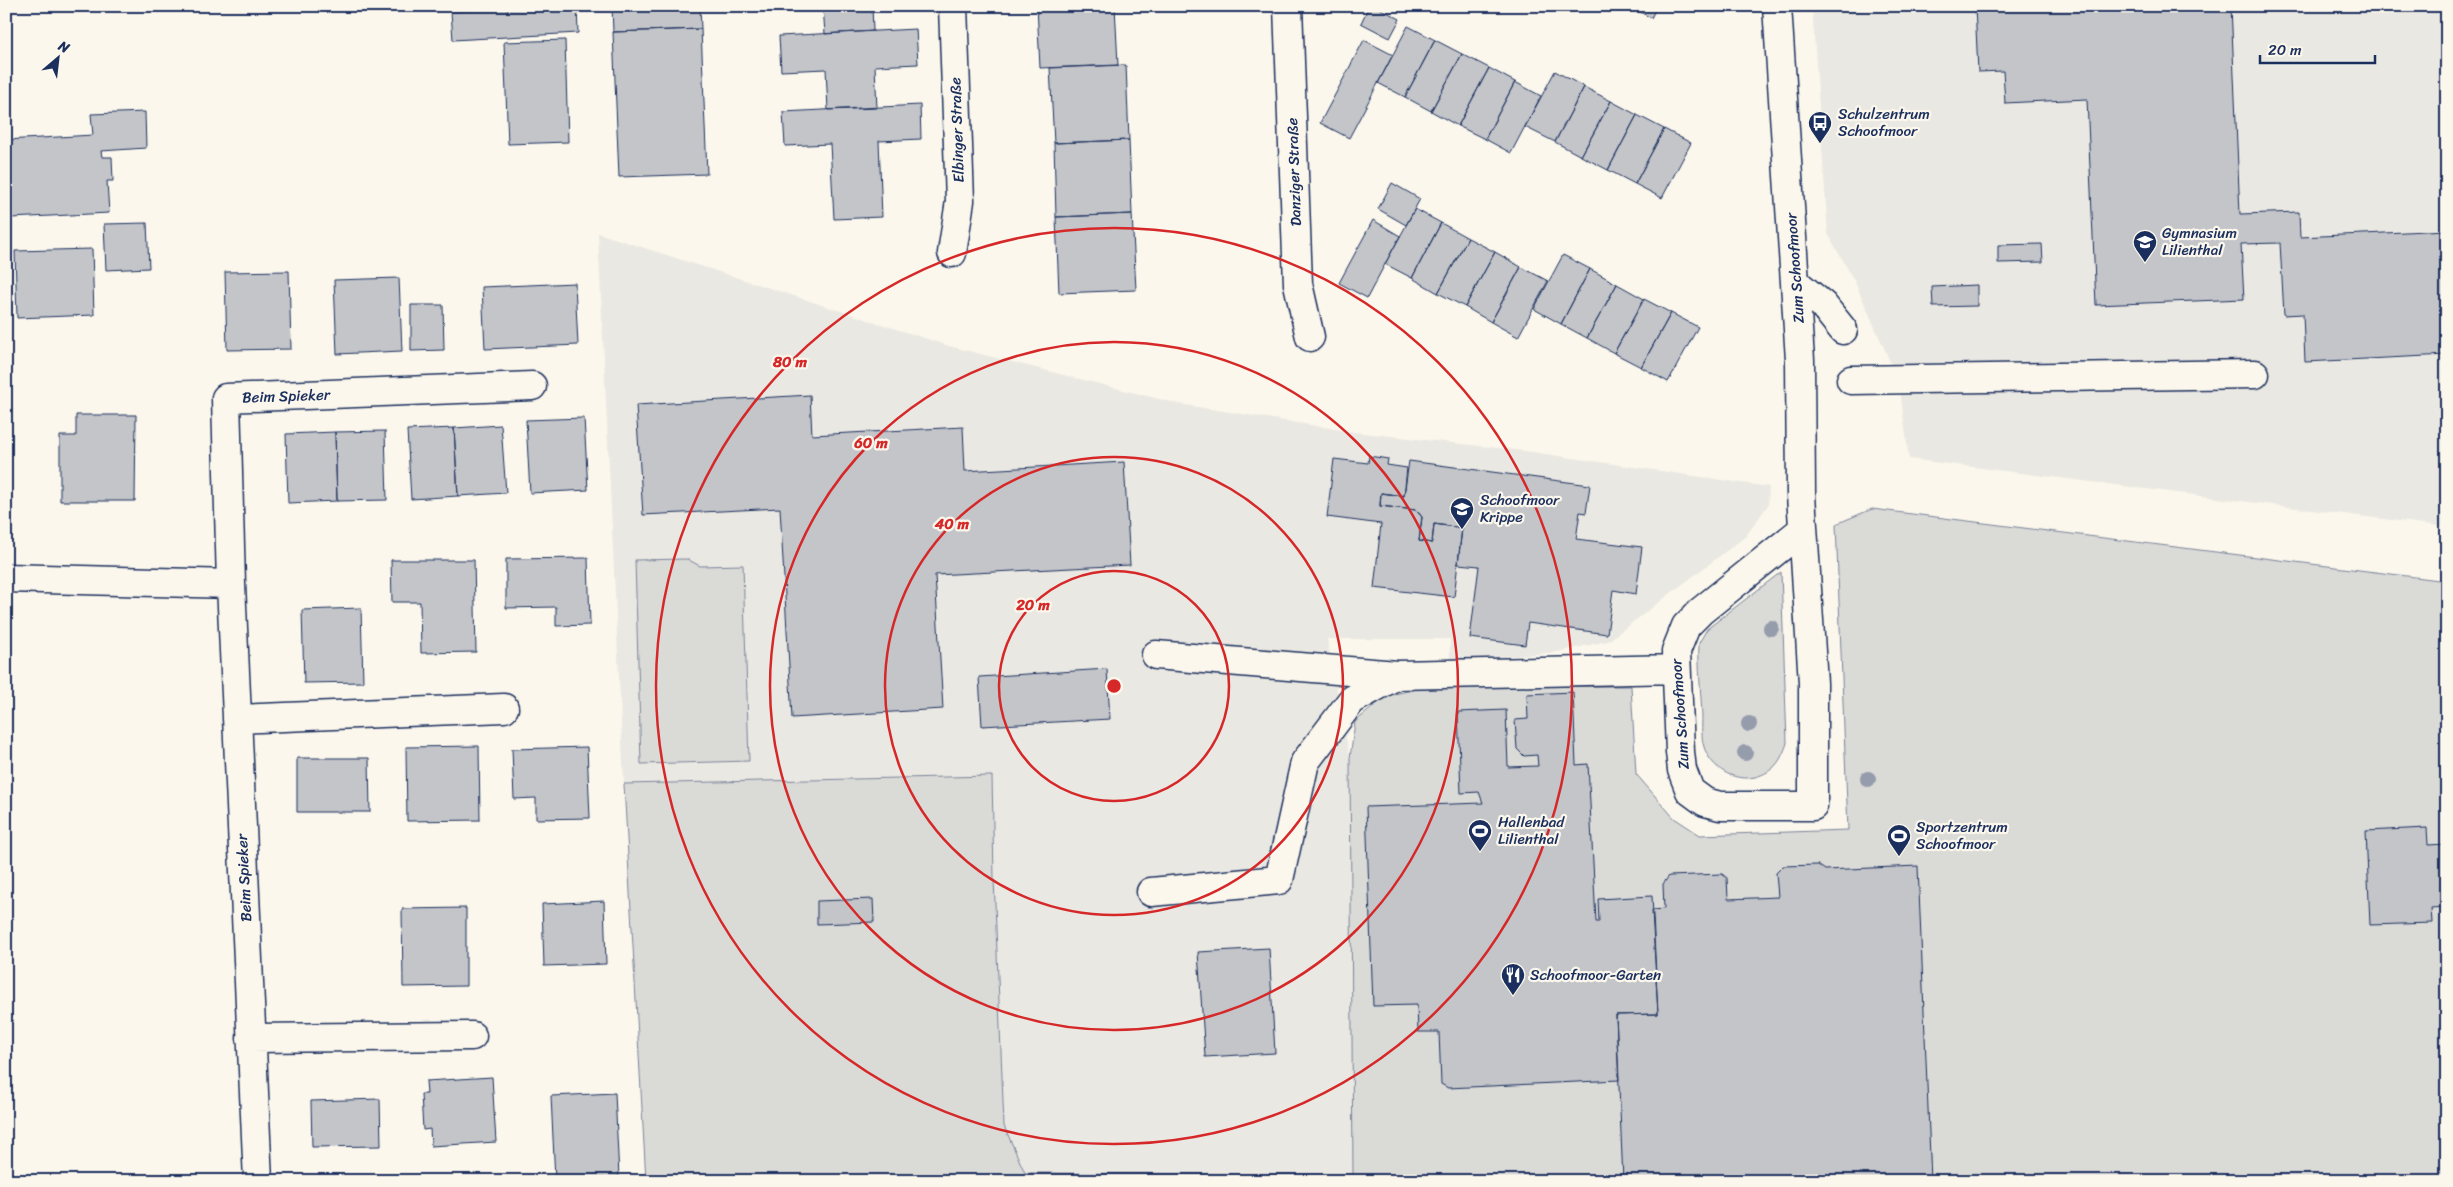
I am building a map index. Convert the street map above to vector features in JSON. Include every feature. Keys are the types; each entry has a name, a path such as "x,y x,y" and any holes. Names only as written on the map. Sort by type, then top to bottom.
{"street":[{"name":"Elbinger Straße","path":"952,254 960,201 953,6"},
{"name":"Danziger Straße","path":"1288,6 1298,284 1310,337"},
{"name":"Zum Schoofmoor","path":"1777,6 1800,360 1802,530 1813,683 1813,806 1720,806 1696,797 1690,791 1682,770 1676,651 1686,626 1701,611 1802,530"},
{"path":"1795,282 1823,305 1843,330"},
{"path":"1851,380 2254,374"},
{"name":"Beim Spieker","path":"258,1181 231,584 226,398 532,386"},
{"path":"6,578 231,584"},
{"path":"1156,655 1397,675 1676,669"},
{"path":"1151,892 1279,880 1306,762 1352,700 1397,675"},
{"path":"237,719 504,708"},
{"path":"252,1038 472,1036"}],"shaded area":[{"name":"Gymnasium Lilienthal","path":"1812,6 2447,6 2447,527 1909,459 1899,382 1855,282 1828,234"},
{"path":"598,233 949,346 1179,404 1354,432 1525,451 1769,487 1768,505 1746,536 1608,641 1557,652 1450,662 1450,639 1327,639 1350,758 1354,1175 1025,1173 1004,1126 992,776 624,784"},
{"name":"Sportzentrum Schoofmoor","path":"1872,509 2447,581 2447,1181 646,1181 624,784 992,776 1004,1126 1025,1173 1353,1175 1350,758 1355,722 1386,696 1425,687 1631,686 1636,774 1674,818 1700,835 1848,830 1836,524"},
{"path":"687,559 700,566 743,565 749,761 641,764 635,560"},
{"path":"1781,572 1787,743 1782,755 1772,769 1755,777 1739,777 1724,772 1717,767 1707,755 1704,747 1699,643 1707,629"}],"building":[{"path":"577,6 578,33 453,40 451,12"},
{"path":"612,6 700,6 701,29 613,32"},
{"path":"823,6 872,6 873,31 825,34"},
{"path":"1037,6 1115,6 1118,65 1040,68"},
{"path":"1369,6 1375,6 1400,19 1390,38 1361,23"},
{"path":"1629,6 1657,6 1651,18"},
{"path":"1975,6 2231,6 2240,214 2299,212 2300,237 2447,230 2447,355 2305,362 2303,314 2284,315 2280,243 2241,244 2244,299 2096,305 2087,99 2005,103 2003,71 1978,72"},
{"path":"1408,26 1435,40 1405,97 1378,83"},
{"path":"701,29 707,174 619,177 613,32"},
{"path":"916,29 918,64 875,66 877,108 828,110 826,69 781,71 779,36"},
{"path":"565,40 568,142 508,144 504,42"},
{"path":"1364,40 1393,55 1349,138 1320,123"},
{"path":"1435,40 1462,54 1431,111 1405,97"},
{"path":"1462,54 1489,68 1458,126 1431,111"},
{"path":"1126,65 1129,140 1054,143 1050,68"},
{"path":"1489,68 1515,82 1485,139 1458,126"},
{"path":"1555,71 1584,87 1555,142 1525,127"},
{"path":"1515,82 1541,96 1511,153 1485,139"},
{"path":"1584,87 1611,101 1581,156 1555,142"},
{"path":"1611,101 1637,115 1608,170 1581,156"},
{"path":"920,105 921,139 879,141 882,217 834,219 830,144 785,146 783,112"},
{"path":"145,112 146,148 101,151 102,157 112,157 113,181 107,181 109,213 11,218 6,140 93,135 91,114"},
{"path":"1637,115 1664,129 1635,184 1608,170"},
{"path":"1664,129 1691,143 1662,198 1635,184"},
{"path":"1129,140 1132,214 1056,217 1054,143"},
{"path":"1392,183 1420,199 1406,225 1378,209"},
{"path":"1415,209 1441,223 1412,278 1385,264"},
{"path":"1132,214 1136,290 1059,293 1056,217"},
{"path":"1373,220 1400,236 1367,298 1339,283"},
{"path":"147,223 149,268 106,270 104,224"},
{"path":"1441,223 1468,238 1438,293 1412,278"},
{"path":"1468,238 1495,252 1465,307 1438,293"},
{"path":"2042,244 2043,262 1998,263 1998,245"},
{"path":"92,249 94,315 17,318 15,251"},
{"path":"1495,252 1521,267 1491,322 1465,307"},
{"path":"1563,255 1590,269 1561,324 1534,309"},
{"path":"1521,267 1548,281 1518,337 1491,322"},
{"path":"1590,269 1617,284 1587,338 1561,324"},
{"path":"289,271 291,349 227,350 225,272"},
{"path":"399,278 402,351 337,354 334,280"},
{"path":"575,283 578,345 485,349 482,287"},
{"path":"1617,284 1644,299 1614,353 1587,338"},
{"path":"1977,285 1977,306 1933,307 1932,287"},
{"path":"1644,299 1671,313 1641,367 1614,353"},
{"path":"411,305 443,305 444,350 411,351"},
{"path":"1671,313 1698,327 1668,382 1641,367"},
{"path":"810,395 812,435 963,427 965,471 1124,462 1130,565 935,575 943,709 792,718 780,508 643,515 636,405"},
{"path":"76,415 136,415 135,501 60,501 60,436 76,436"},
{"path":"584,418 588,490 530,493 526,420"},
{"path":"501,425 506,493 458,496 454,428"},
{"path":"454,428 458,496 411,499 407,430"},
{"path":"385,431 387,500 337,501 335,432"},
{"path":"335,432 337,501 288,503 286,434"},
{"path":"1369,456 1388,459 1387,465 1407,468 1404,496 1381,493 1380,506 1416,510 1422,517 1419,541 1432,543 1434,524 1462,528 1454,597 1374,588 1381,524 1327,517 1334,459 1368,463"},
{"path":"1409,461 1590,485 1586,513 1580,512 1576,539 1642,547 1636,594 1613,590 1607,634 1528,623 1525,645 1470,638 1479,566 1458,564 1462,528 1434,524 1432,543 1419,541 1422,517 1416,510 1380,506 1381,493 1404,496"},
{"path":"588,558 590,625 556,626 556,607 506,608 506,559"},
{"path":"391,560 474,560 476,652 421,653 420,602 392,602"},
{"path":"361,608 363,682 304,683 302,610"},
{"path":"1107,669 1110,719 982,726 979,677"},
{"name":"Hallenbad Lilienthal","path":"1573,692 1576,765 1588,764 1596,922 1599,922 1598,899 1652,896 1658,1014 1616,1015 1619,1080 1448,1088 1441,1084 1439,1032 1418,1032 1417,1005 1373,1006 1366,807 1483,803 1479,792 1461,793 1458,712 1506,710 1508,767 1538,766 1537,755 1524,756 1517,749 1515,720 1528,719 1527,694"},
{"path":"479,746 480,820 407,821 406,747"},
{"path":"587,747 590,818 536,819 536,798 514,799 512,749"},
{"path":"297,758 369,758 370,812 297,812"},
{"path":"2427,828 2428,845 2447,844 2447,907 2431,908 2432,923 2370,925 2366,831"},
{"path":"1818,865 1825,870 1918,866 1931,1181 1623,1181 1616,1015 1658,1014 1652,910 1664,909 1663,884 1669,876 1722,874 1727,878 1728,899 1778,897 1776,873 1783,866"},
{"path":"873,899 874,922 817,924 817,901"},
{"path":"604,901 606,964 544,966 542,904"},
{"path":"466,908 466,986 403,987 402,909"},
{"path":"1269,948 1275,1053 1205,1057 1198,952"},
{"path":"492,1077 496,1142 431,1146 430,1129 423,1130 421,1094 427,1094 426,1081"},
{"path":"615,1093 619,1177 555,1180 551,1096"},
{"path":"380,1099 381,1146 312,1147 311,1101"}],"place":[{"name":"Schulzentrum Schoofmoor","path":"1820,144"},
{"name":"Gymnasium Lilienthal","path":"2145,263"},
{"name":"Schoofmoor Krippe","path":"1462,530"},
{"name":"Hallenbad Lilienthal","path":"1480,852"},
{"name":"Sportzentrum Schoofmoor","path":"1899,857"},
{"name":"Schoofmoor-Garten","path":"1513,996"}]}
